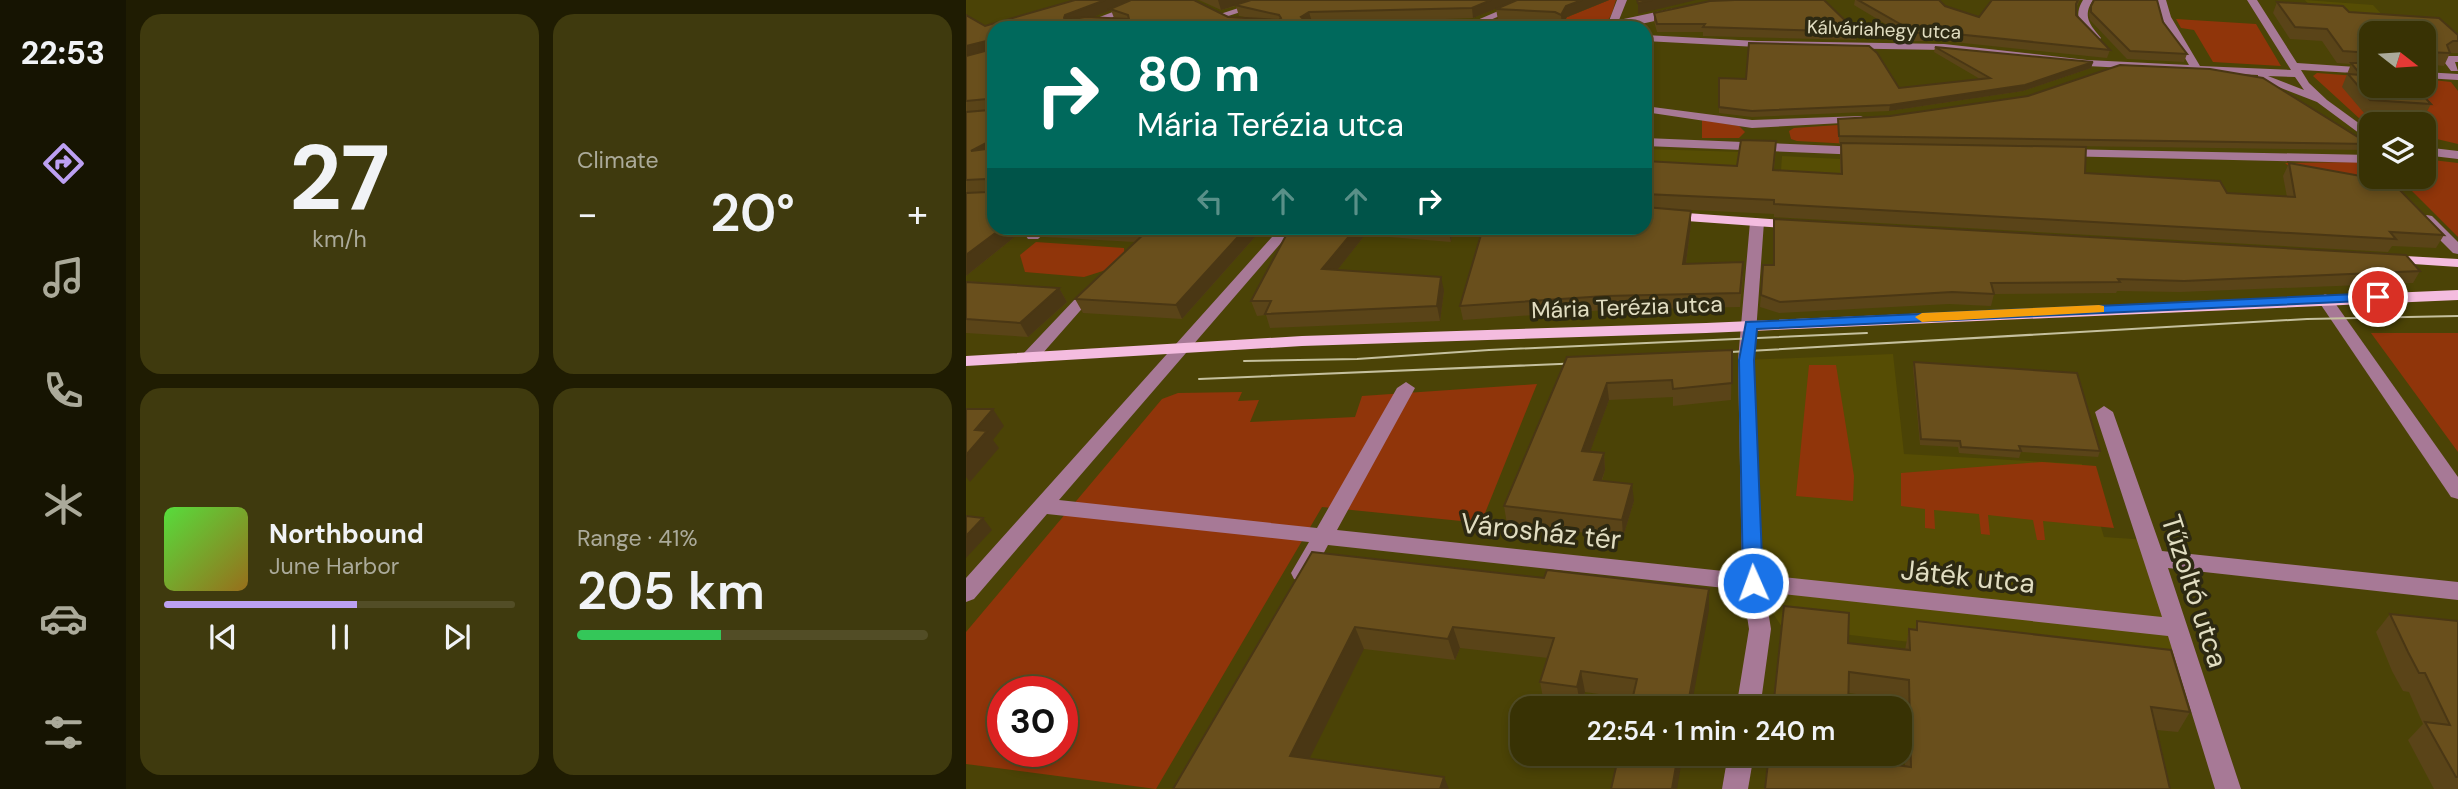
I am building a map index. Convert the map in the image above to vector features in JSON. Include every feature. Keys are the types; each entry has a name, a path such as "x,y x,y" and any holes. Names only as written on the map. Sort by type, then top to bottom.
{"main road":[{"path":"1652,214 1818,226"},
{"path":"2367,257 2458,263"},
{"name":"Mária Terézia utca","path":"966,361 1182,348 2458,295"}],"street":[{"path":"1097,20 1153,0"},
{"path":"1232,21 1215,13 1273,0"},
{"path":"1480,21 1532,0"},
{"path":"1614,21 1622,0"},
{"path":"2084,78 2122,64 2082,22 2081,13 2088,0"},
{"path":"2161,0 2166,17 2196,68"},
{"path":"2252,0 2305,85 2359,129"},
{"path":"1627,21 1661,16 1689,7"},
{"path":"1097,20 1101,21"},
{"name":"Kálváriahegy utca","path":"1652,38 1944,47 2070,61 2245,71 2359,71"},
{"path":"2436,73 2455,70"},
{"path":"2245,71 2323,102"},
{"path":"1652,110 1737,123 1878,118"},
{"path":"1768,124 1768,145"},
{"path":"1652,142 1872,151"},
{"path":"2436,152 2458,155"},
{"path":"2053,153 2359,159"},
{"path":"2213,157 2293,171"},
{"path":"2416,208 2458,250"},
{"path":"1750,696 1760,629 1753,583 1746,360 1751,325 1757,222"},
{"path":"966,593 1281,235"},
{"path":"2325,299 2458,492"},
{"path":"1029,358 1082,300"},
{"path":"1289,595 1406,388"},
{"name":"Tűzoltó utca","path":"2104,412 2228,789"},
{"name":"Városház tér","path":"1043,506 1753,583"},
{"path":"2154,558 2458,591"},
{"name":"Játék utca","path":"1753,583 2177,628"},
{"path":"1735,789 1739,766"}],"shaded area":[{"path":"1609,0 1616,0 1606,21 1562,21"},
{"path":"2305,0 2373,5 2388,21 2359,21 2358,65"},
{"path":"2176,19 2256,24 2281,66 2213,62 2194,30 2181,28"},
{"path":"2317,73 2357,76 2353,88 2359,88 2359,98 2436,98 2436,80 2451,82 2458,91 2458,144 2436,139 2436,112 2359,112 2359,118 2313,76"},
{"path":"1702,120 1739,126 1745,132 1739,138 1702,138"},
{"path":"1882,122 1887,146 1797,141 1791,139 1789,131 1794,128"},
{"path":"1652,149 1776,153 1769,213 1652,205"},
{"path":"1782,156 1840,159 1843,217 1778,213"},
{"path":"2436,160 2458,163 2458,237 2410,189 2436,189"},
{"path":"2358,162 2359,179 2290,167 2285,163"},
{"path":"1036,242 1124,248 1125,264 1084,277 1025,272 1020,255"},
{"path":"2371,333 2458,333 2458,452"},
{"path":"1893,354 1904,454 2082,464 2104,537 2148,540 2192,675 1782,627 1753,583 1746,360"},
{"path":"1809,365 1836,365 1854,476 1853,501 1796,496"},
{"path":"1537,384 1481,523 1322,507 1156,789 989,767 1078,767 1078,676 987,676 987,767 966,764 966,632 1162,399 1178,393 1242,392 1238,401 1259,400 1250,422 1355,417 1362,396"},
{"path":"2042,462 2096,466 2114,528 2043,521 2045,540 2037,540 2033,520 1988,515 1990,535 1981,534 1979,514 1934,510 1935,529 1925,528 1925,509 1901,506 1901,473"}],"building":[{"path":"1075,0 1105,0 1065,15 1066,20 1086,17 1129,19 1128,15 1110,9 1131,0 1194,0 1228,17 1279,20 1279,15 1235,5 1251,0 1491,0 1472,8 1309,12 1301,17 1304,20 1558,20 1557,21 1002,21"},
{"path":"1517,0 1582,0 1566,6 1561,15 1555,12 1496,9"},
{"path":"1824,0 1857,32 1657,24 1654,13 1710,1"},
{"path":"1858,0 1939,0 1945,6 1979,17 1992,0 2078,0 2076,15 2110,50 1946,33 1916,33"},
{"path":"2094,0 2157,0 2163,22 2187,54 2130,51 2091,12"},
{"path":"2277,2 2343,6 2349,12 2439,18 2458,35 2458,41 2447,45 2450,53 2436,52 2436,21 2359,21 2359,52 2343,51 2327,29 2295,27"},
{"path":"966,15 985,26 987,41 966,46"},
{"path":"1749,43 1869,46 1877,53 1899,88 1990,78 1935,47 2093,62 2025,85 1890,105 1752,111 1719,107 1719,78 1746,79"},
{"path":"987,51 987,99 966,101 966,56"},
{"path":"2351,63 2359,63 2359,73"},
{"path":"2120,65 2210,69 2263,78 2359,138 2359,144 1839,136 1838,119 1890,116 2028,96"},
{"path":"2348,74 2359,75 2359,87"},
{"path":"2368,98 2425,98 2431,104"},
{"path":"987,110 987,143 971,151 987,149 987,183 986,179 966,180 966,112"},
{"path":"1741,140 1776,141 1773,170 1842,174 1841,143 2086,147 2085,173 2220,181 2227,193 2295,197 2289,163 2359,176 2359,189 2399,189 2444,235 2390,232 2396,239 1774,204 1774,200 1652,194 1652,161 1737,166"},
{"path":"987,192 987,235 993,235 966,255 966,193"},
{"path":"1652,208 1691,211 1683,264 1743,262 1740,293 1605,296 1460,306 1481,235 1652,235"},
{"path":"1774,219 2406,255 2420,271 2184,281 2118,279 2120,282 1991,283 1994,294 1952,292 1780,302 1761,295 1763,265 1774,265"},
{"path":"1143,235 1240,235 1176,305 1075,299"},
{"path":"1286,235 1350,235 1322,269 1441,277 1437,306 1265,314 1271,301 1251,301"},
{"path":"966,282 1059,288 1020,323 966,319"},
{"path":"1732,350 1732,383 1673,389 1672,380 1607,383 1582,451 1604,453 1594,480 1632,484 1622,520 1504,506 1567,357"},
{"path":"1914,362 2077,373 2100,451 2019,446 2021,451 1961,447 1960,441 1921,439"},
{"path":"966,409 993,409 975,430 987,431 966,455"},
{"path":"966,516 983,518 966,536"},
{"path":"1312,552 1544,578 1547,570 1709,589 1689,696 1633,696 1637,679 1581,671 1577,687 1540,682 1554,638 1453,627 1448,639 1355,627 1290,756 1444,777 1440,789 1173,789"},
{"path":"1784,606 1849,613 1848,643 1910,650 1909,629 1917,630 1917,621 2171,650 2190,712 2151,707 2170,789 1765,789 1768,766 1912,766 1912,696 1909,696 1909,680 1849,672 1848,696 1774,696"},
{"path":"2390,614 2458,621 2458,777 2425,722 2450,725 2425,673 2419,673"},
{"path":"1616,766 1676,766 1672,789 1611,789"}],"tram line":[{"path":"1713,353 2307,319 2458,316"},
{"path":"1244,361 1357,359 1489,350 1867,333"},
{"path":"1199,379 1583,363"}],"slow traffic":[{"path":"1922,317 2099,309"}],"route":[{"path":"1753,583 1746,360 1751,325 2378,297"}]}
